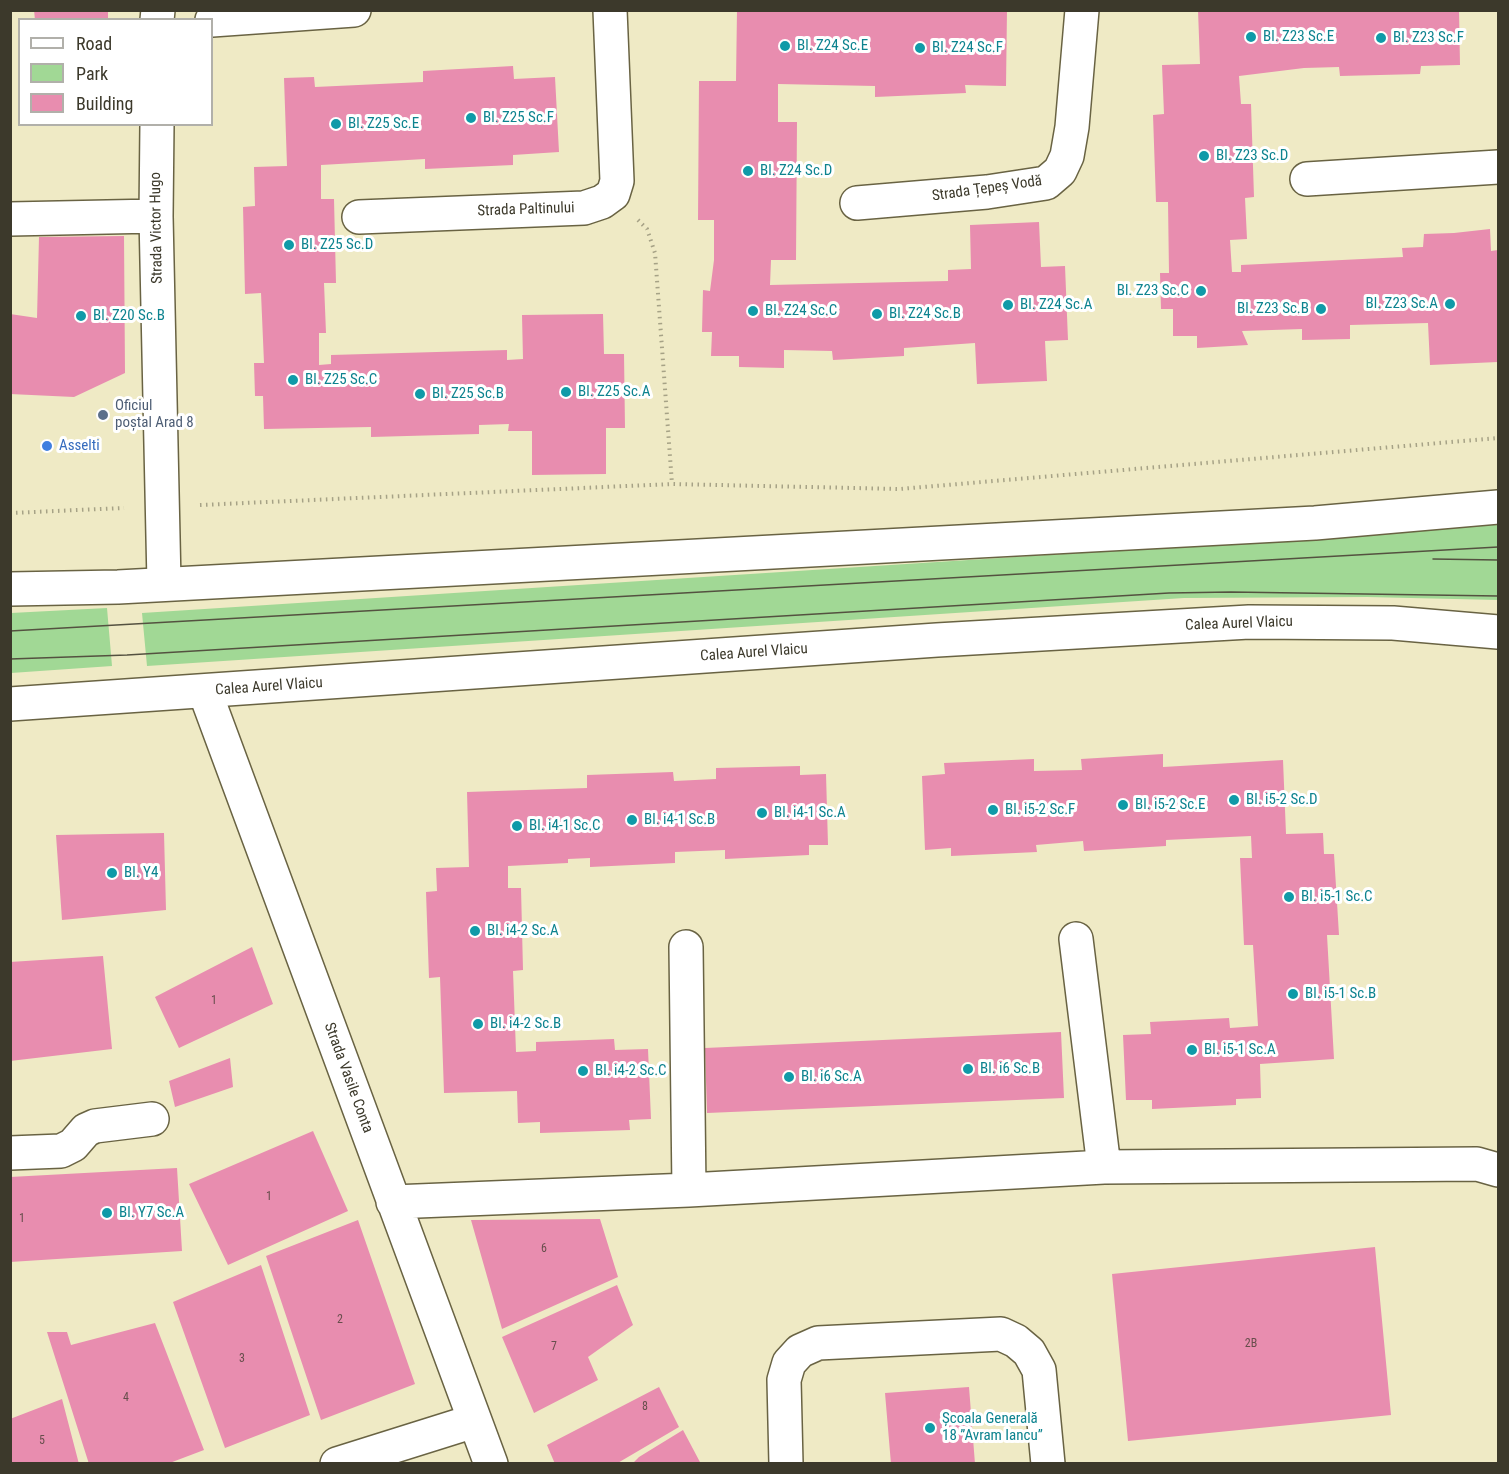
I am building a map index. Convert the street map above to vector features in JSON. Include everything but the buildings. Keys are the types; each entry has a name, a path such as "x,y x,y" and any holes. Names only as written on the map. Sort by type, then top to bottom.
{"main road":[{"path":"213,20 354,10"},
{"path":"610,10 617,181 613,194"},
{"name":"Strada Țepeș Vodă","path":"857,203 987,192 1046,183 1060,171 1067,156 1072,127 1082,10"},
{"name":"Strada Victor Hugo","path":"157,126 156,216 164,583"},
{"path":"1307,178 1498,167"},
{"name":"Strada Paltinului","path":"359,217 584,208 602,202 613,194"},
{"path":"10,219 156,216"},
{"path":"10,589 118,587 1304,523 1498,507"},
{"name":"Calea Aurel Vlaicu","path":"10,704 925,641 1249,622 1393,623 1498,632"},
{"name":"Strada Vasile Conta","path":"205,692 491,1464"},
{"path":"1076,939 1104,1167"},
{"path":"686,947 689,1190"},
{"path":"10,1153 61,1151 73,1145 86,1130 95,1126 152,1119"},
{"path":"393,1202 689,1190 1104,1167 1492,1159"},
{"path":"786,1464 784,1380 789,1363 800,1351 818,1343 1001,1334 1016,1341 1029,1352 1039,1370 1048,1464"},
{"path":"337,1464 474,1421"}],"path":[{"path":"613,194 647,229 656,253 672,484"},
{"path":"10,513 672,484 900,489 1498,438"}],"green space":[{"path":"1498,520 1498,600 1367,597 1184,598 147,666 142,613 1140,549"},
{"path":"107,608 112,666 11,673 11,613"}],"tram line":[{"path":"10,631 1498,547"},
{"path":"1433,559 1498,560"},
{"path":"10,659 127,655 1169,593 1498,596"}],"place":[{"name":"Bl. Z23 Sc.E","path":"1251,37"},
{"name":"Bl. Z23 Sc.F","path":"1381,38"},
{"name":"Bl. Z24 Sc.E","path":"785,46"},
{"name":"Bl. Z24 Sc.F","path":"920,48"},
{"name":"Bl. Z25 Sc.F","path":"471,118"},
{"name":"Bl. Z25 Sc.E","path":"336,124"},
{"name":"Bl. Z23 Sc.D","path":"1204,156"},
{"name":"Bl. Z24 Sc.D","path":"748,171"},
{"name":"Bl. Z25 Sc.D","path":"289,245"},
{"name":"Bl. Z23 Sc.C","path":"1201,291"},
{"name":"Bl. Z23 Sc.A","path":"1450,304"},
{"name":"Bl. Z24 Sc.A","path":"1008,305"},
{"name":"Bl. Z23 Sc.B","path":"1321,309"},
{"name":"Bl. Z24 Sc.C","path":"753,311"},
{"name":"Bl. Z24 Sc.B","path":"877,314"},
{"name":"Bl. Z20 Sc.B","path":"81,316"},
{"name":"Bl. Z25 Sc.C","path":"293,380"},
{"name":"Bl. Z25 Sc.A","path":"566,392"},
{"name":"Bl. Z25 Sc.B","path":"420,394"},
{"name":"Oficiul poștal Arad 8","path":"103,415"},
{"name":"Asselti","path":"47,446"},
{"name":"Bl. i5-2 Sc.D","path":"1234,800"},
{"name":"Bl. i5-2 Sc.E","path":"1123,805"},
{"name":"Bl. i5-2 Sc.F","path":"993,810"},
{"name":"Bl. i4-1 Sc.A","path":"762,813"},
{"name":"Bl. i4-1 Sc.B","path":"632,820"},
{"name":"Bl. i4-1 Sc.C","path":"517,826"},
{"name":"Bl. Y4","path":"112,873"},
{"name":"Bl. i5-1 Sc.C","path":"1289,897"},
{"name":"Bl. i4-2 Sc.A","path":"475,931"},
{"name":"Bl. i5-1 Sc.B","path":"1293,994"},
{"name":"Bl. i4-2 Sc.B","path":"478,1024"},
{"name":"Bl. i5-1 Sc.A","path":"1192,1050"},
{"name":"Bl. i6 Sc.B","path":"968,1069"},
{"name":"Bl. i4-2 Sc.C","path":"583,1071"},
{"name":"Bl. i6 Sc.A","path":"789,1077"},
{"name":"Bl. Y7 Sc.A","path":"107,1213"},
{"name":"Școala Generală 18 ”Avram Iancu”","path":"930,1428"}]}
